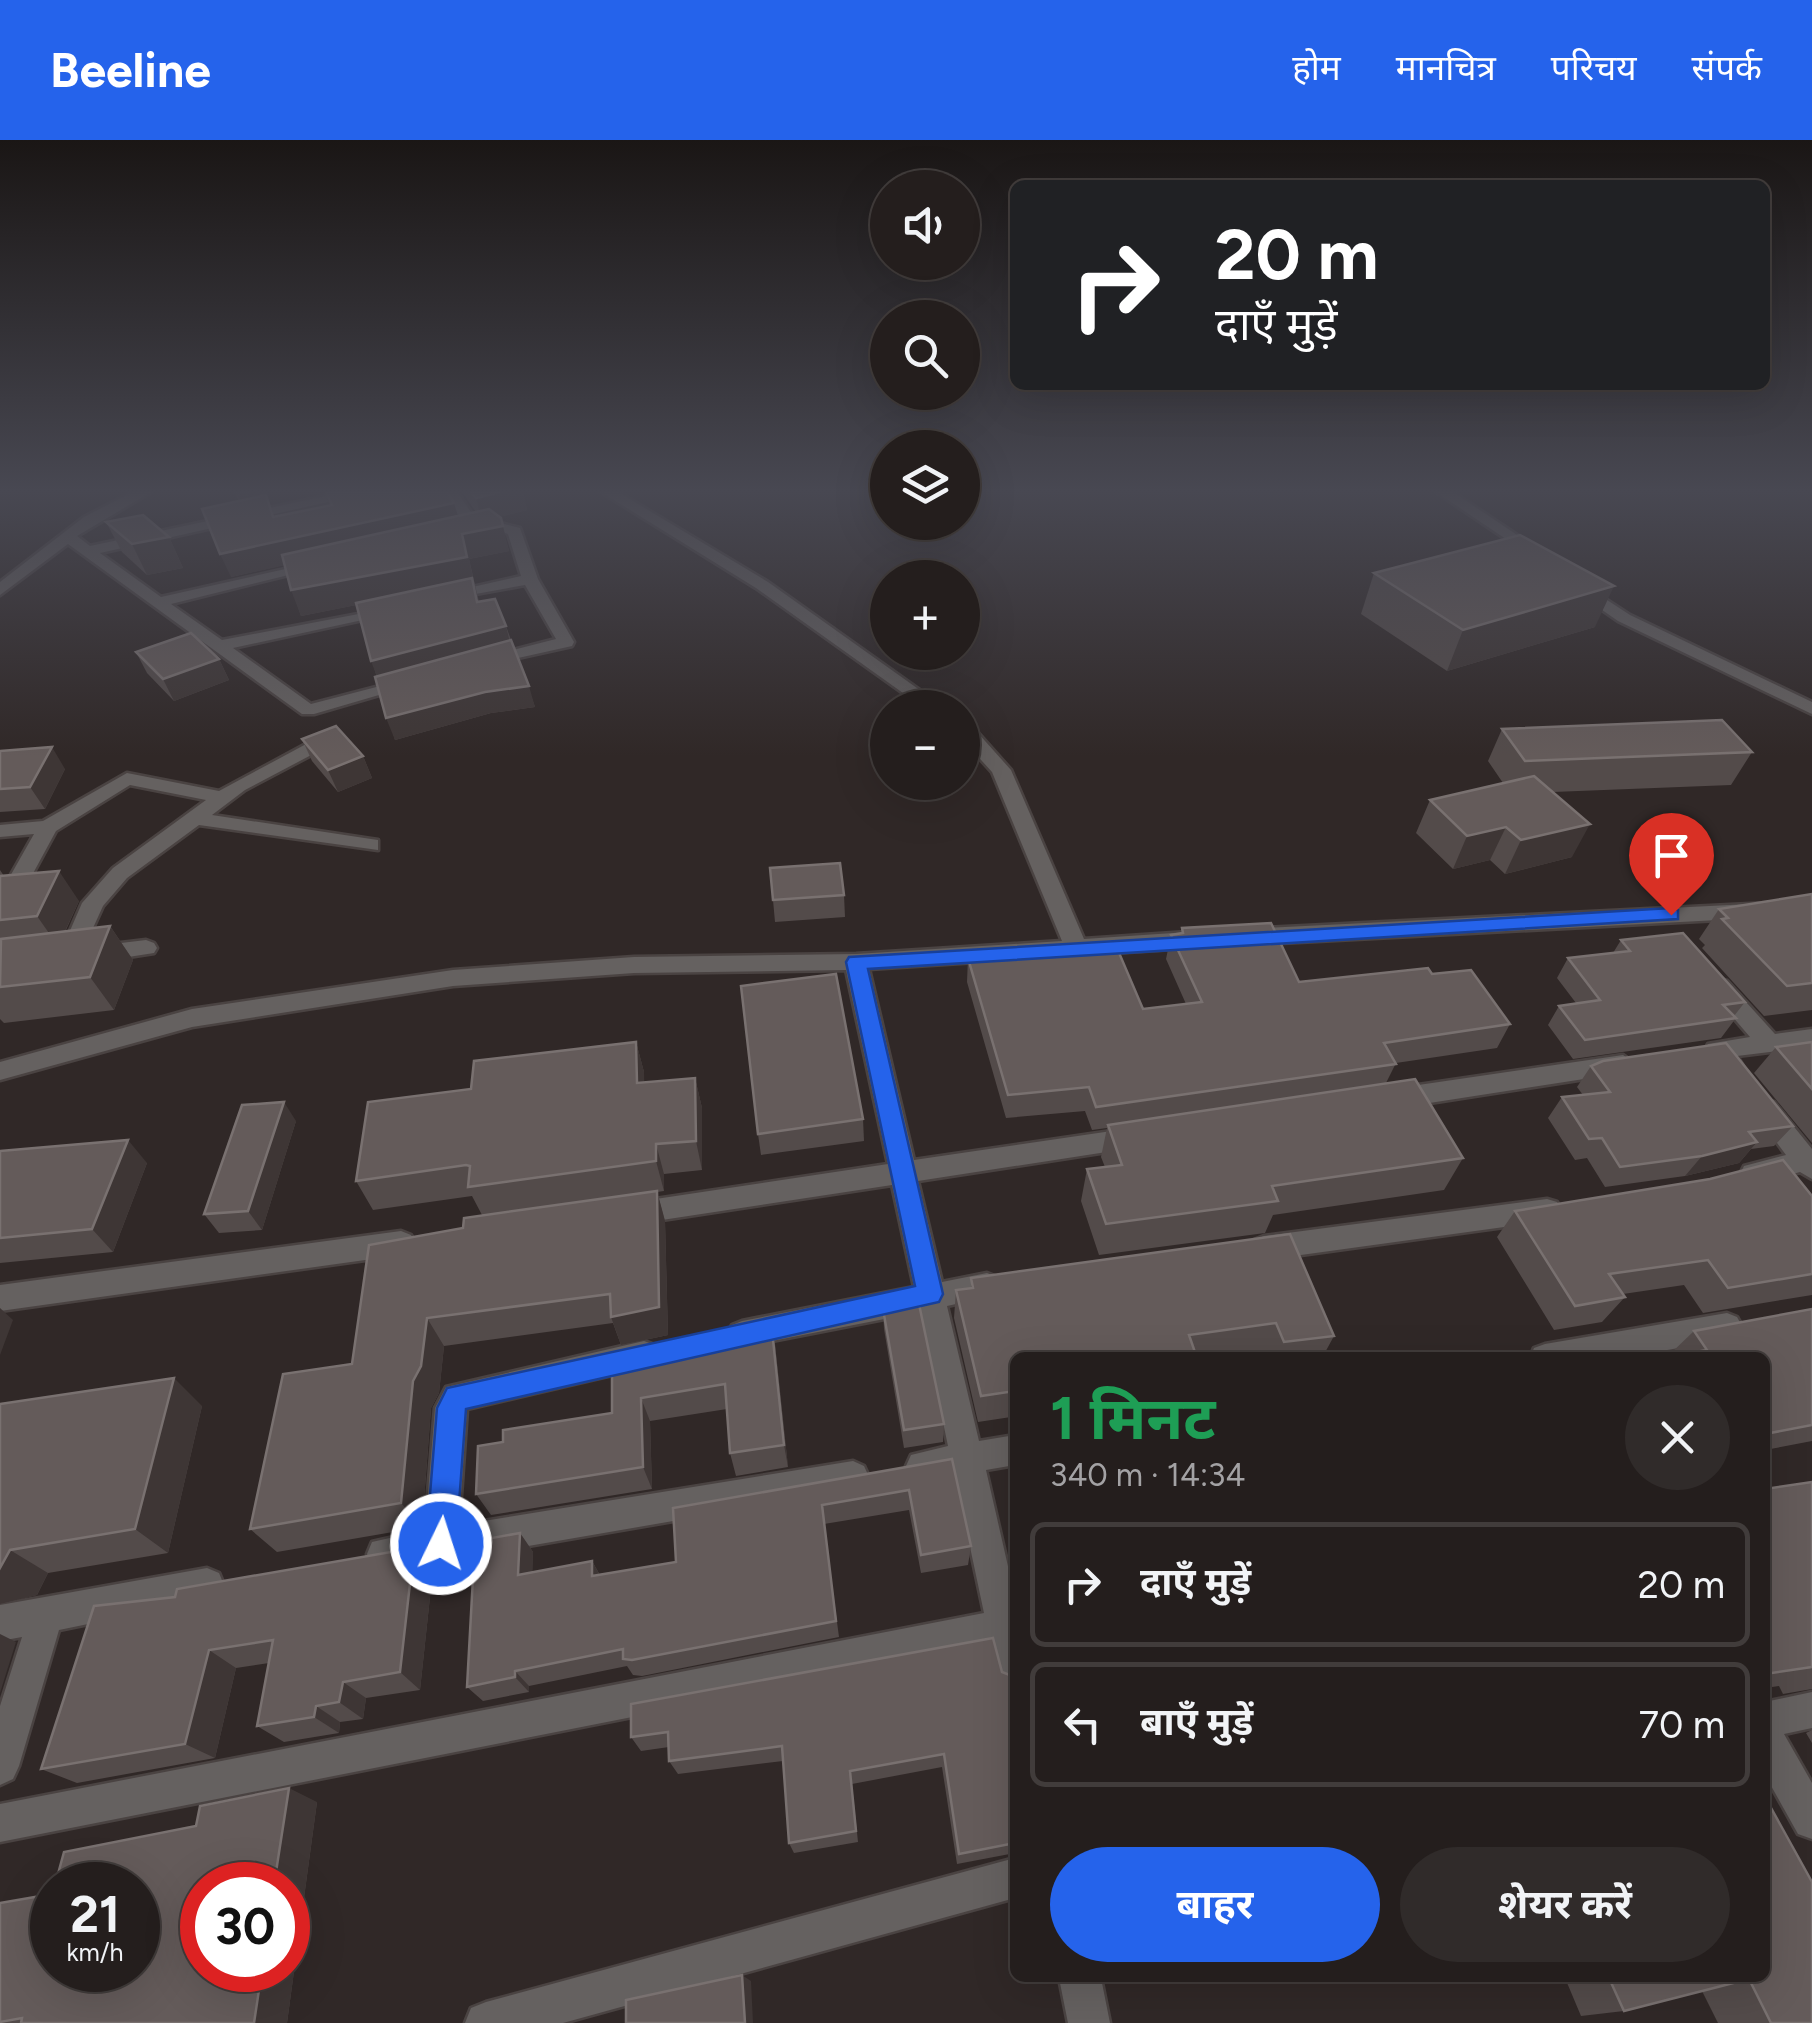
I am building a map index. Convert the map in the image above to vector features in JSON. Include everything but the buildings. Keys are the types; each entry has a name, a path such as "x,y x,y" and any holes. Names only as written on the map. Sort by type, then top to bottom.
{"street":[{"path":"128,580 308,710 437,676"},
{"path":"158,602 251,580"},
{"path":"432,600 530,580 566,642 474,666"},
{"path":"752,580 910,690"},
{"path":"1573,580 1624,618 1812,709"},
{"path":"219,646 413,604"},
{"path":"980,744 1001,770 1076,948"},
{"path":"146,948 62,957 103,888 222,798 308,748"},
{"path":"0,831 48,827 127,779 222,798"},
{"path":"194,818 371,845"},
{"path":"0,914 48,827"},
{"path":"0,1071 192,1018 376,987 552,969 856,962 1812,908"},
{"path":"1655,916 1680,944"},
{"path":"0,1823 1010,1625 968,1458 856,962"},
{"path":"1706,972 1769,1043"},
{"path":"1809,1164 1707,1051 1812,1038"},
{"path":"1364,1103 1658,1058"},
{"path":"596,1218 1170,1132"},
{"path":"1721,1182 1809,1164"},
{"path":"1240,1252 1570,1206"},
{"path":"0,1298 421,1240"},
{"path":"715,1340 930,1294 1008,1284"},
{"path":"1578,1352 1755,1321"},
{"path":"441,1544 451,1408 457,1398 676,1348"},
{"path":"347,1560 1010,1451"},
{"path":"0,1623 234,1580"},
{"path":"0,1766 46,1614"},
{"path":"1770,1719 1812,1710"},
{"path":"1770,1747 1812,1820"},
{"path":"486,2023 1010,1879"},
{"path":"1081,1982 1089,2023"}],"route":[{"path":"441,1544 451,1408 457,1398 930,1294 856,962 1196,939 1671,915"}]}
